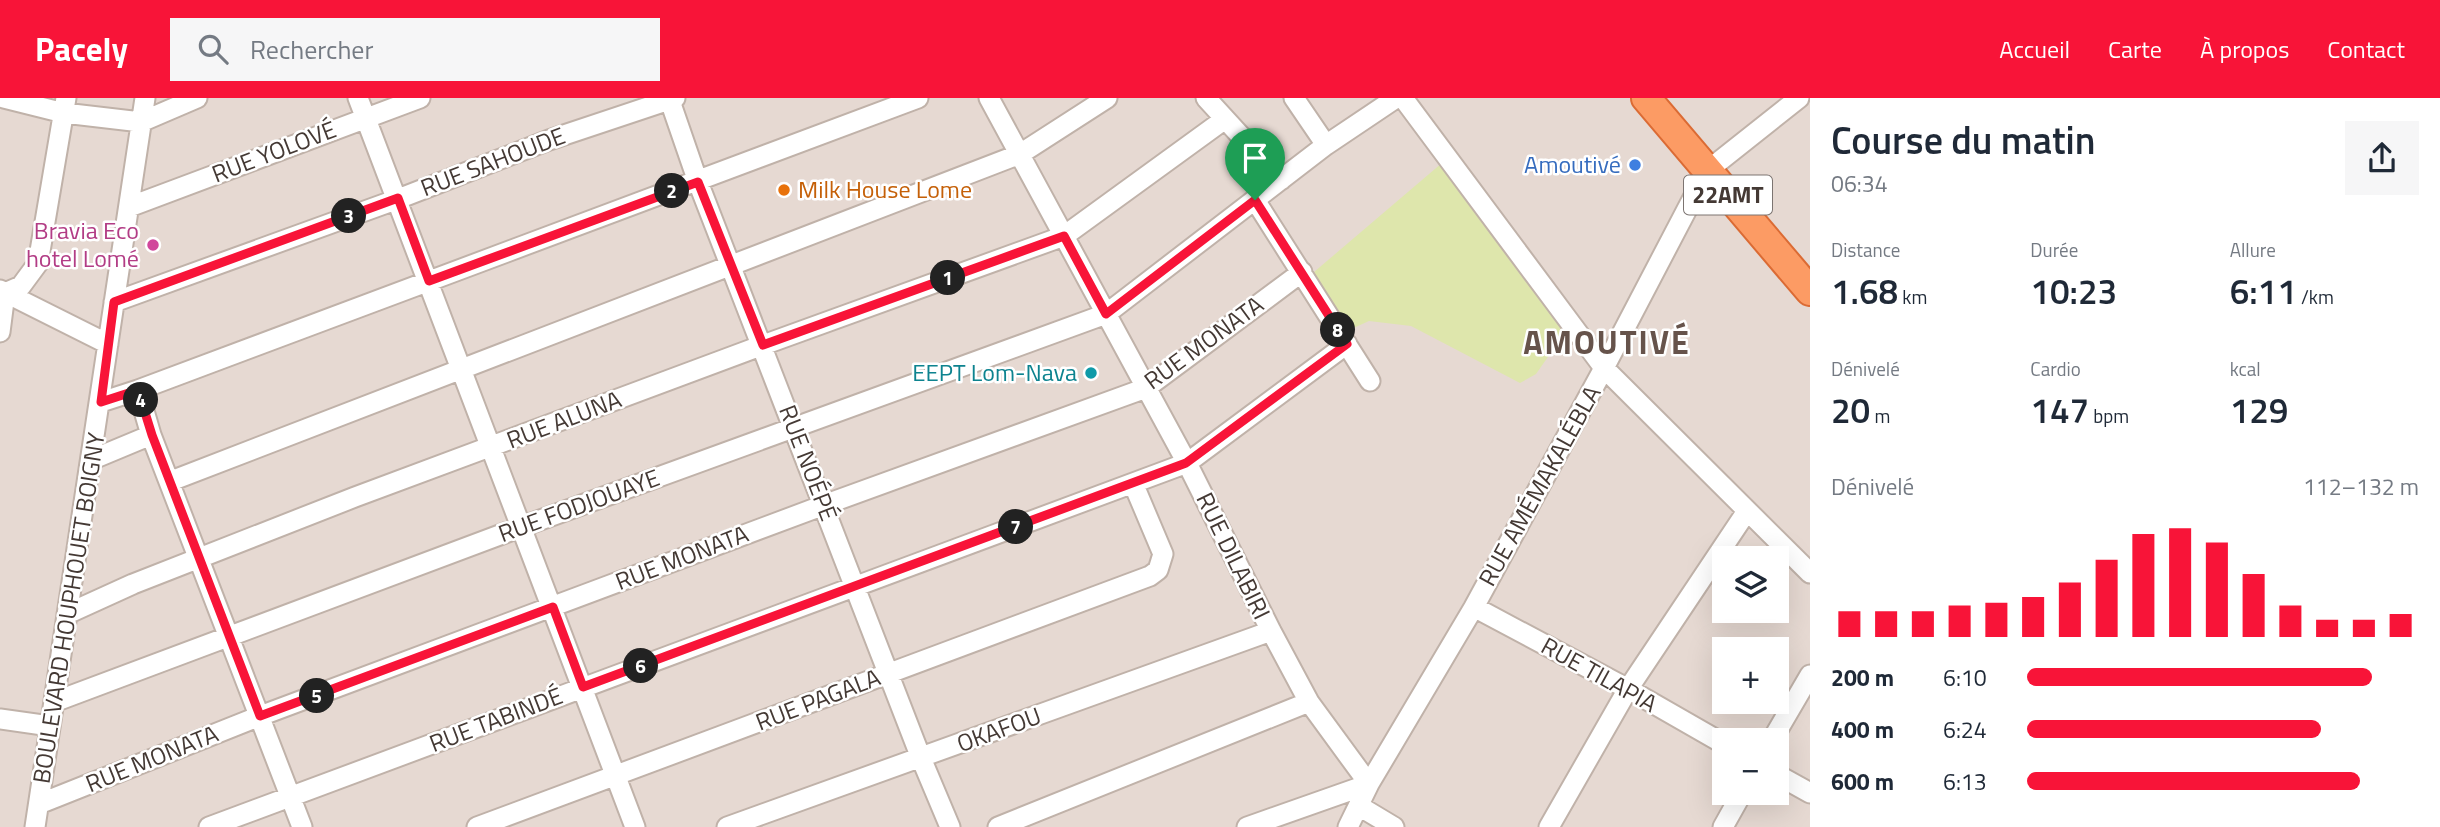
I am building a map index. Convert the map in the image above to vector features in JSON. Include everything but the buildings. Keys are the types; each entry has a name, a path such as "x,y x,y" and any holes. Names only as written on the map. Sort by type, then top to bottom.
{"highway":[{"name":"22AMT","path":"1646,98 1810,291"}],"street":[{"path":"4,98 65,105 141,122 197,98"},
{"name":"BOULEVARD HOUPHOUET BOIGNY","path":"35,827 145,98"},
{"path":"358,98 635,827"},
{"name":"RUE YOLOVÉ","path":"129,207 419,98"},
{"path":"101,402 918,98"},
{"name":"RUE DILABIRI","path":"989,98 1186,463 1309,702 1369,784"},
{"path":"171,481 1020,154 1107,98"},
{"path":"1206,98 1281,180"},
{"path":"1294,98 1326,145"},
{"name":"RUE FODJOUAYE","path":"54,702 521,527 1106,314 1326,145 1396,98"},
{"path":"1403,98 1605,368 1810,573"},
{"name":"RUE AMÉMAKALÉBLA","path":"1348,827 1369,784 1474,607 1605,368 1707,171 1800,98"},
{"name":"RUE NOÉPÉ","path":"671,99 698,182 950,827"},
{"name":"RUE SAHOUDE","path":"114,302 549,140 671,99"},
{"path":"3,291 21,286 38,263 65,105"},
{"name":"RUE ALUNA","path":"68,614 133,584 355,498 1064,236 1225,119"},
{"path":"1255,200 1370,381"},
{"name":"RUE MONATA","path":"39,804 260,716 1146,388 1302,272"},
{"path":"0,332 3,291"},
{"path":"3,291 108,344"},
{"name":"RUE TABINDÉ","path":"209,827 1186,463 1347,344"},
{"path":"138,390 198,559 302,827"},
{"path":"91,460 152,435"},
{"name":"RUE PAGALA","path":"477,827 1150,576 1158,570 1163,554 1133,483"},
{"path":"1549,827 1628,690 1747,512"},
{"name":"RUE TILAPIA","path":"1474,607 1712,737"},
{"name":"OKAFOU","path":"727,827 1271,631"},
{"path":"1779,728 1810,675"},
{"path":"998,827 1309,702"},
{"path":"0,719 50,726"},
{"path":"1789,781 1810,793"},
{"path":"1247,827 1369,784"},
{"path":"1723,827 1735,805"},
{"path":"1359,806 1394,827"}],"shaded area":[{"path":"0,98 1810,98 1810,827 0,827"}],"green space":[{"path":"1449,157 1571,324 1536,374 1520,383 1411,326 1369,321 1349,330 1307,278"}],"place":[{"name":"Amoutivé","path":"1635,165"},
{"name":"Milk House Lome","path":"784,190"},
{"name":"Bravia Eco hotel Lomé","path":"153,245"},
{"name":"EEPT Lom-Nava","path":"1091,373"}],"district":[{"name":"AMOUTIVÉ","path":"1607,343"}],"route":[{"path":"698,182 763,345 1064,236 1106,314 1255,200 1347,344 1186,463 583,687 553,607 260,716 198,559 138,390 101,402 114,302 398,198 429,281 698,182"}]}
